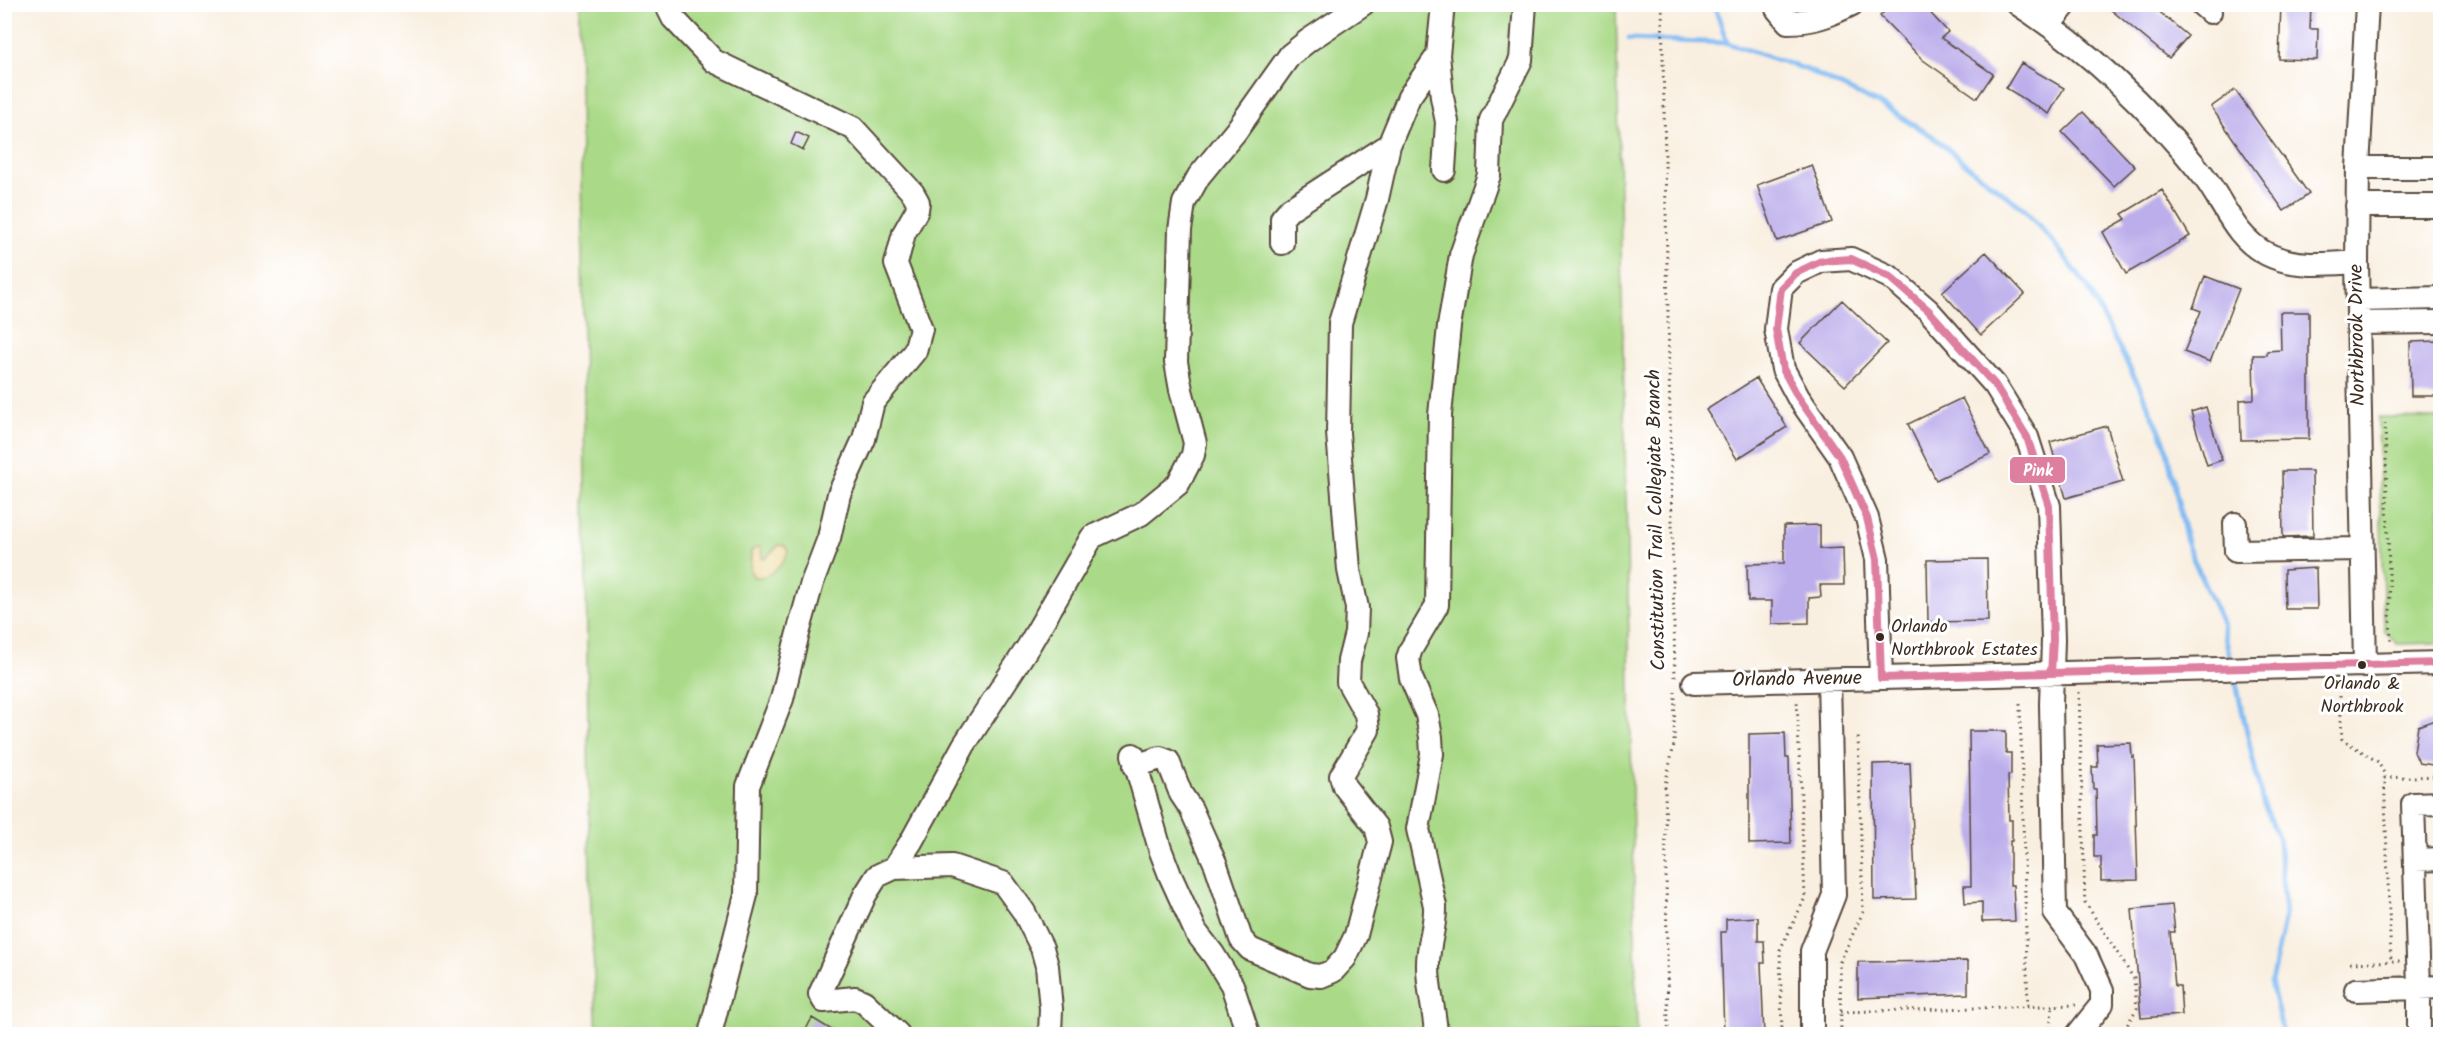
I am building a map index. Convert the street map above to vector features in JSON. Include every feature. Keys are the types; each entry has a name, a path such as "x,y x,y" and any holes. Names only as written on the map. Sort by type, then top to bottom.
{"street":[{"path":"666,4 673,18 714,61 853,128 913,193 918,202 917,210 903,233 896,264 921,329 915,351 873,402 864,439 839,494 829,538 812,583 782,699 748,786 746,895 710,1035"},
{"path":"894,868 937,797 948,772 1028,647 1092,537 1141,514 1178,484 1193,455 1195,443 1176,362 1180,230 1184,203 1195,182 1236,131 1274,74 1290,55 1363,4"},
{"path":"1443,4 1438,55 1442,97 1448,122 1444,170"},
{"path":"1436,1035 1427,966 1430,939 1436,916 1419,829 1432,754 1431,737 1427,715 1411,678 1408,658 1437,606 1440,415 1449,326 1461,255 1490,175 1491,120 1521,60 1525,4"},
{"path":"1777,4 1777,9 1788,21 1804,22 1826,18 1852,4"},
{"path":"2018,4 2068,39 2136,99 2203,175 2229,217 2251,242 2266,254 2299,264 2357,262"},
{"path":"2049,25 2066,4"},
{"name":"Northbrook Drive","path":"2365,666 2357,206 2367,4"},
{"path":"1248,1035 1232,985 1196,932 1170,875 1134,760 1160,758 1168,761 1181,794 1191,809 1216,865 1241,939 1250,949 1310,975 1321,976 1333,971 1345,958 1356,935 1380,842 1376,827 1344,786 1341,776 1368,729 1366,714 1348,682 1349,661 1356,633 1357,608 1349,570 1338,433 1340,322 1377,199 1389,145 1409,97 1438,55"},
{"path":"1282,243 1282,218 1290,209 1389,145"},
{"path":"2358,168 2440,168"},
{"path":"2357,206 2440,206"},
{"path":"1881,678 1877,559 1867,518 1840,457 1798,397 1783,369 1776,328 1781,288 1796,273 1821,261 1851,259 1890,277 1928,310 1995,385 2027,437 2049,506 2053,640 2051,674 2055,913 2086,955 2102,990 2102,1004 2078,1035"},
{"path":"2358,300 2440,298"},
{"path":"2358,323 2440,321"},
{"path":"2235,524 2236,551 2362,549"},
{"name":"Orlando Avenue","path":"1694,682 2276,669 2440,663"},
{"path":"1812,1035 1812,951 1834,895 1829,680"},
{"path":"2419,1035 2430,987 2417,961 2413,804 2440,803"},
{"path":"2415,860 2440,859"},
{"path":"898,1035 864,1002 855,998 824,1001 820,994 869,888 877,876 894,868 952,867 1002,883 1024,912 1042,948 1049,982 1050,1035"},
{"path":"2356,990 2430,987"}],"path":[{"name":"Constitution Trail Collegiate Branch","path":"1662,4 1676,715 1674,745 1665,785 1668,1035"},
{"path":"2385,423 2391,695"},
{"path":"2078,673 2085,902 2134,979 2137,1008 2122,1035"},
{"path":"1782,1035 1780,950 1805,898 1796,680"},
{"path":"2340,696 2342,739 2378,762 2384,778 2391,962"},
{"path":"2020,704 2028,1008"},
{"path":"2384,778 2440,776"},
{"path":"2350,963 2417,961"},
{"path":"1841,1012 2102,1004"},
{"path":"2050,1035 2052,1006"}],"green space":[{"path":"579,5 1616,5 1637,1034 597,1034 590,887"},
{"path":"2378,417 2440,418 2440,643 2397,644 2384,630"}],"sand":[{"path":"779,545 785,546 788,551 783,561 765,576 754,577 750,571 751,551 761,547 764,559"}],"building":[{"path":"1892,4 1922,4 1948,32 1941,38 1993,74 1977,98 1923,60 1880,16"},
{"path":"2104,4 2150,4 2188,36 2169,58"},
{"path":"2281,4 2311,4 2310,29 2318,29 2317,60 2279,59"},
{"path":"2021,63 2064,88 2049,114 2006,88"},
{"path":"2235,90 2309,194 2284,211 2211,107"},
{"path":"2083,112 2135,167 2114,186 2062,132"},
{"path":"796,132 809,138 803,150 791,144"},
{"path":"1812,165 1832,222 1777,241 1757,185"},
{"path":"2162,190 2190,236 2126,274 2103,232 2126,219 2122,214"},
{"path":"1986,252 2025,294 1981,335 1942,292"},
{"path":"2205,276 2239,289 2210,362 2184,352 2201,311 2193,308"},
{"path":"1842,300 1887,343 1845,386 1800,343"},
{"path":"2280,312 2309,312 2309,439 2241,440 2240,400 2254,399 2253,355 2267,355 2267,351 2281,350"},
{"path":"2440,341 2440,396 2411,396 2410,342"},
{"path":"1756,378 1787,427 1737,459 1706,410"},
{"path":"1962,398 1990,454 1936,480 1908,424"},
{"path":"2206,407 2222,460 2207,465 2191,412"},
{"path":"2107,426 2123,482 2066,498 2050,442"},
{"path":"2282,471 2312,471 2313,536 2283,537"},
{"path":"1820,525 1820,549 1843,548 1844,585 1820,585 1821,597 1809,598 1809,623 1772,624 1772,601 1748,601 1747,564 1784,563 1784,526"},
{"path":"1987,559 1988,621 1928,622 1927,560"},
{"path":"2316,568 2317,609 2285,609 2284,570"},
{"path":"2440,718 2440,766 2419,763 2414,752 2418,726"},
{"path":"1969,731 2006,731 2006,753 2011,753 2011,775 2008,775 2009,820 2012,820 2010,885 2013,885 2015,921 1982,922 1982,902 1965,903 1964,886 1971,886"},
{"path":"1785,733 1786,758 1789,758 1791,843 1749,844 1749,734"},
{"path":"2131,743 2132,757 2134,756 2138,880 2101,881 2101,857 2094,857 2094,835 2097,835 2096,789 2093,789 2092,767 2098,767 2097,744"},
{"path":"1910,763 1916,899 1874,900 1873,764"},
{"path":"2172,905 2175,932 2170,932 2175,986 2180,986 2182,1015 2141,1018 2132,909"},
{"path":"1758,917 1758,941 1764,941 1765,963 1761,963 1764,1035 1724,1035 1721,932 1726,932 1726,919"},
{"path":"1968,961 1968,994 1858,998 1858,962"},
{"path":"812,1018 840,1035 803,1035"}],"waterway":[{"path":"1714,4 1727,43 1805,69 1885,107 1932,136 2023,208 2054,243 2087,286 2165,442 2188,547 2222,623 2231,662"},
{"path":"1629,39 1727,43"},
{"path":"2234,674 2262,800 2279,839 2285,916 2271,982 2283,1034"}],"transit line":[{"name":"Pink","path":"1851,259 1890,277 1928,310 1995,385 2027,437 2049,506 2053,640 2051,673 1881,678 1877,559 1867,518 1840,457 1798,397 1783,369 1776,329 1781,288 1796,273 1821,261 1851,259"},
{"name":"Pink","path":"2051,673 2440,663"}],"place":[{"name":"Orlando Northbrook Estates","path":"1880,637"},
{"name":"Orlando & Northbrook","path":"2362,665"}]}
